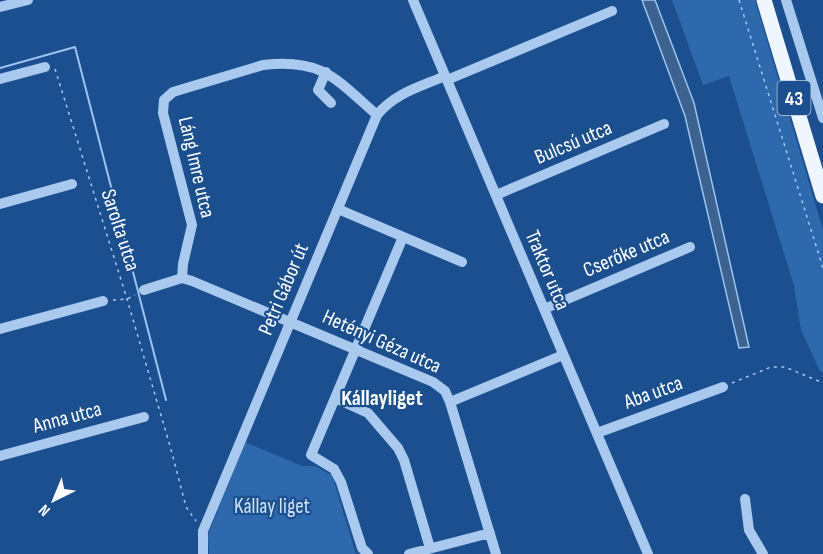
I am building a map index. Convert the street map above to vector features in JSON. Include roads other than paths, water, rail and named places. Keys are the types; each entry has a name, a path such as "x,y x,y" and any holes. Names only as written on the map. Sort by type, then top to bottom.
{"main road":[{"name":"43","path":"764,0 823,196"}],"street":[{"path":"0,7 28,0"},
{"name":"Traktor utca","path":"413,0 648,554"},
{"path":"786,0 823,118"},
{"name":"Petri Gábor út","path":"203,554 203,531 377,115 387,102 397,96 612,11"},
{"name":"Láng Imre utca","path":"182,278 192,225 163,113 164,100 173,92 263,65 279,63 301,65 326,72"},
{"path":"0,79 45,67"},
{"path":"331,103 318,90 326,72 377,115"},
{"name":"Bulcsú utca","path":"496,195 664,124"},
{"path":"0,204 72,184"},
{"path":"338,209 462,262"},
{"path":"368,554 362,548 341,482 334,470 311,455 403,237"},
{"name":"Cserőke utca","path":"544,309 690,247"},
{"path":"144,290 182,278"},
{"name":"Hetényi Géza utca","path":"182,278 433,382 445,391 496,554"},
{"path":"0,329 104,300"},
{"path":"450,402 563,355"},
{"name":"Aba utca","path":"597,433 723,387"},
{"path":"335,398 369,413 398,448 404,460 430,548"},
{"name":"Anna utca","path":"0,456 144,417"},
{"path":"745,499 749,530 763,554"},
{"path":"409,554 490,533"}],"waterway":[{"path":"0,68 75,47 166,400"}],"district":[{"name":"Kállayliget","path":"382,397"}],"park label":[{"name":"Kállay liget","path":"272,506"}]}
